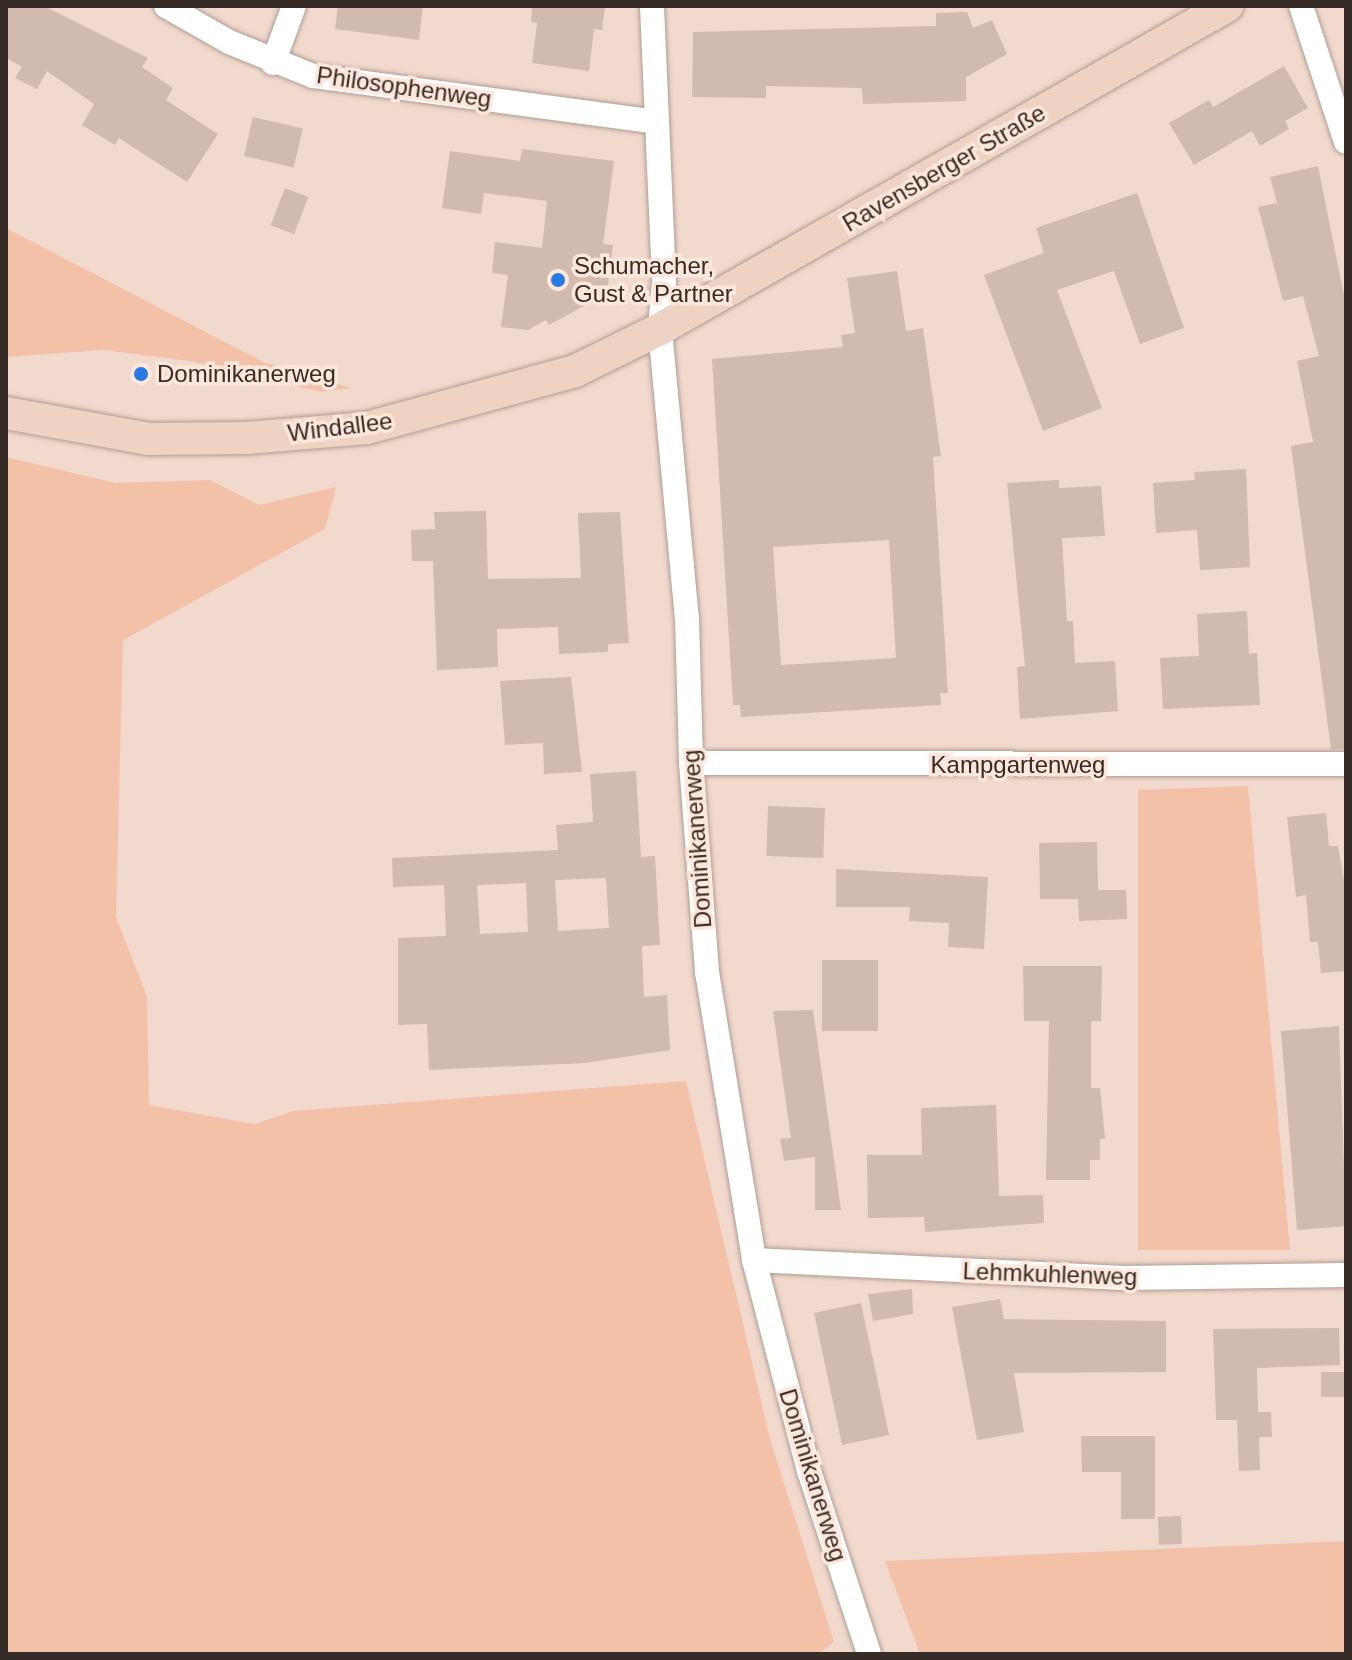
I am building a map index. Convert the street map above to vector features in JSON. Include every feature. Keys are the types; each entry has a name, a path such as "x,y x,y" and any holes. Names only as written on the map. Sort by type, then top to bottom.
{"main road":[{"name":"Ravensberger Straße","path":"660,329 1227,6"},
{"name":"Windallee","path":"6,413 149,439 247,438 367,428 575,371 660,329"}],"street":[{"name":"Philosophenweg","path":"166,6 273,63 313,76 656,122"},
{"path":"273,63 294,6"},
{"name":"Dominikanerweg","path":"652,6 664,281 660,329 686,603 691,763 707,972 754,1260 809,1471 869,1654"},
{"path":"1301,6 1346,142"},
{"name":"Kampgartenweg","path":"691,763 1346,764"},
{"name":"Lehmkuhlenweg","path":"754,1260 1124,1278 1346,1275"}],"shaded area":[{"path":"6,228 263,362 351,388 321,392 190,361 103,350 6,357"},
{"path":"6,457 115,483 210,480 259,505 336,487 325,529 123,640 116,917 147,997 149,1105 254,1124 293,1111 686,1081 770,1439 834,1642 818,1654 6,1654"},
{"path":"1248,786 1290,1250 1138,1250 1138,790"},
{"path":"1346,1541 1346,1654 920,1654 885,1561"}],"building":[{"path":"6,6 44,6 148,58 142,67 173,88 166,100 218,134 187,182 119,138 115,145 82,125 94,104 47,71 37,89 15,78 22,67 6,58"},
{"path":"338,6 423,6 419,40 335,29"},
{"path":"532,6 605,8 602,30 594,29 589,71 532,63 537,23 531,22"},
{"path":"967,12 973,28 992,20 1007,54 966,77 966,101 863,104 862,88 766,86 766,98 692,97 693,32 936,26 936,13"},
{"path":"1284,66 1308,108 1285,121 1289,129 1260,146 1252,131 1194,165 1169,123 1209,100 1213,107"},
{"path":"253,117 303,128 294,167 244,156"},
{"path":"522,149 614,161 603,244 613,245 608,285 589,296 593,301 549,325 546,320 528,330 501,327 508,275 492,273 495,242 542,248 547,201 484,193 481,214 442,208 450,151 520,161"},
{"path":"1318,166 1346,305 1346,749 1331,749 1291,446 1313,442 1297,361 1319,356 1303,296 1283,301 1258,207 1277,203 1270,177"},
{"path":"285,188 308,197 294,234 271,225"},
{"path":"1137,193 1184,328 1140,344 1114,271 1057,290 1102,408 1043,431 984,275 1044,253 1036,228"},
{"path":"897,271 906,331 923,328 941,456 933,457 948,693 940,693 941,705 741,717 740,705 733,705 712,359 843,347 841,335 855,333 847,278","holes":["889,540 896,658 781,665 773,547"]},
{"path":"1246,469 1250,567 1200,570 1197,530 1156,533 1153,483 1195,480 1194,472"},
{"path":"1059,480 1059,488 1101,486 1105,536 1062,538 1067,621 1073,621 1075,663 1115,661 1118,711 1020,719 1017,667 1025,666 1007,483"},
{"path":"486,511 488,579 581,578 578,513 620,512 629,643 608,644 608,652 559,654 558,627 497,629 498,667 437,670 433,561 412,561 411,530 435,529 434,512"},
{"path":"1247,611 1249,654 1257,653 1260,705 1163,709 1160,658 1199,656 1197,614"},
{"path":"571,677 582,772 544,774 543,743 505,745 500,681"},
{"path":"636,771 641,857 655,856 660,945 642,946 644,997 667,995 670,1050 585,1063 429,1070 427,1024 398,1025 398,938 446,936 444,885 393,887 392,858 558,850 556,825 593,822 590,774","holes":["606,878 609,928 558,931 555,880","526,883 528,932 480,934 477,885"]},
{"path":"768,806 825,808 823,858 766,856"},
{"path":"1326,813 1329,846 1338,846 1346,891 1346,971 1321,973 1318,942 1310,942 1306,895 1296,897 1287,817"},
{"path":"1097,842 1098,890 1126,890 1127,919 1079,921 1078,899 1040,899 1039,843"},
{"path":"836,869 988,877 984,949 948,947 949,923 909,921 910,907 836,907"},
{"path":"822,960 878,960 878,1031 822,1031"},
{"path":"1023,966 1102,966 1101,1021 1091,1021 1091,1088 1100,1088 1105,1139 1100,1139 1100,1160 1090,1160 1090,1180 1046,1180 1049,1021 1024,1021"},
{"path":"813,1010 841,1210 815,1210 815,1157 784,1161 780,1139 791,1138 773,1011"},
{"path":"1339,1026 1346,1226 1297,1230 1281,1031"},
{"path":"996,1105 999,1196 1043,1195 1044,1223 925,1232 924,1217 868,1218 867,1155 922,1155 921,1108"},
{"path":"912,1289 913,1314 873,1321 868,1294"},
{"path":"1000,1299 1004,1319 1166,1321 1166,1372 1014,1373 1024,1432 977,1440 952,1307"},
{"path":"861,1303 889,1435 842,1445 814,1313"},
{"path":"1339,1328 1340,1365 1257,1368 1258,1412 1271,1412 1272,1437 1259,1437 1260,1470 1239,1471 1237,1420 1216,1420 1213,1329"},
{"path":"1321,1372 1346,1372 1346,1397 1321,1397"},
{"path":"1081,1436 1155,1436 1155,1519 1121,1519 1121,1472 1082,1472"},
{"path":"1181,1516 1182,1544 1159,1545 1158,1517"}],"place":[{"name":"Schumacher, Gust & Partner","path":"558,280"},
{"name":"Dominikanerweg","path":"141,374"}]}
